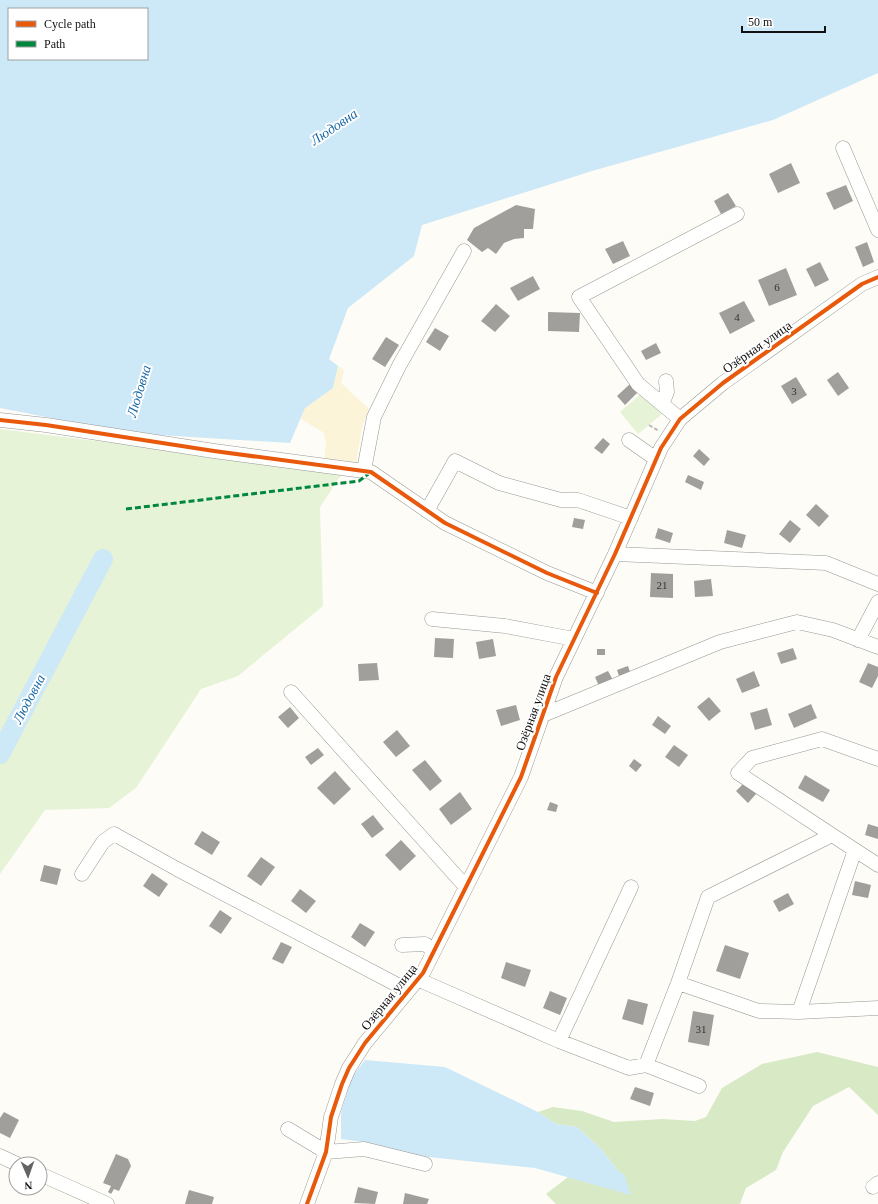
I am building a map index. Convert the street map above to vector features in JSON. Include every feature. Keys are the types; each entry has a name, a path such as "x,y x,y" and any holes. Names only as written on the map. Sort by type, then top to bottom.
{"street":[{"path":"843,148 878,230"},
{"path":"680,419 638,384 579,297 737,214"},
{"path":"364,470 374,417 400,366 464,251"},
{"name":"Озёрная улица","path":"307,1204 331,1153 331,1117 349,1068 365,1042 407,990 423,973 428,944 466,887 521,777 556,677 574,639 604,588 615,554 654,477 656,460 661,448 680,419 723,383 862,284 878,277"},
{"path":"662,404 667,392 666,381"},
{"path":"0,420 46,425 214,451 364,470 370,472 427,510 445,524 547,574 604,588"},
{"path":"629,440 656,460"},
{"path":"427,510 455,461 499,483 561,500 578,500 636,515"},
{"path":"615,554 826,563 878,584"},
{"path":"858,640 878,602"},
{"path":"432,618 505,626 574,639"},
{"path":"542,715 720,642 797,622 833,630 878,647"},
{"path":"291,692 466,887"},
{"path":"878,759 822,739 752,758 738,773 878,865"},
{"path":"82,874 103,842 114,834 177,869 407,990"},
{"path":"646,1064 678,983 708,897 832,835"},
{"path":"799,1012 855,850"},
{"path":"559,1042 631,887"},
{"path":"402,945 428,944"},
{"path":"417,979 559,1042 629,1068 646,1064 699,1086"},
{"path":"678,983 759,1011 799,1012 878,1008"},
{"path":"288,1129 331,1153 364,1149 425,1164"},
{"path":"48,1178 107,1204"}],"path":[{"path":"649,425 663,434"}],"green space":[{"path":"643,392 662,414 638,434 620,412"},
{"path":"0,429 343,472 320,507 323,606 238,676 201,689 136,788 109,808 45,810 0,874"},
{"path":"817,1052 878,1067 878,1115 849,1087 813,1106 783,1152 776,1170 746,1188 740,1204 556,1204 546,1194 568,1177 631,1194 619,1172 601,1149 577,1127 556,1124 538,1112 553,1107 582,1111 614,1122 662,1119 695,1121 706,1117 722,1088 762,1064"}],"sand":[{"path":"338,366 344,370 341,383 369,409 362,427 356,464 324,460 326,444 324,433 301,419 305,408 333,388"}],"water":[{"path":"0,0 878,0 878,73 773,120 592,171 422,225 414,256 348,308 329,359 338,366 333,388 305,408 290,443 159,435 82,424 0,408"},
{"path":"365,1060 445,1067 538,1112 556,1124 577,1127 601,1149 619,1172 624,1174 631,1195 535,1168 419,1156 364,1142 341,1139 341,1112 352,1077"}],"building":[{"path":"791,163 800,183 778,193 769,174"},
{"path":"846,185 853,201 834,210 826,193"},
{"path":"728,193 736,206 721,214 714,201"},
{"path":"516,205 535,209 533,229 524,229 524,238 514,239 504,243 496,254 488,248 482,252 467,240 474,228"},
{"path":"623,241 630,256 613,264 605,249"},
{"path":"867,242 874,262 863,267 855,247"},
{"path":"820,262 829,280 815,287 806,269"},
{"path":"786,268 797,295 769,306 758,280"},
{"path":"533,276 540,289 518,301 510,288"},
{"path":"744,301 755,321 730,334 719,313"},
{"path":"496,304 510,316 495,332 481,321"},
{"path":"548,312 580,313 579,332 548,331"},
{"path":"435,328 449,336 440,351 426,342"},
{"path":"386,337 399,345 385,367 372,359"},
{"path":"656,343 661,353 646,360 641,351"},
{"path":"838,372 849,388 838,396 827,380"},
{"path":"796,377 807,395 792,404 781,386"},
{"path":"631,383 639,391 625,405 617,396"},
{"path":"603,438 610,444 602,454 594,448"},
{"path":"699,449 710,459 704,466 693,456"},
{"path":"688,475 704,482 701,490 685,482"},
{"path":"816,504 829,516 819,527 806,515"},
{"path":"574,518 585,520 583,529 572,527"},
{"path":"790,520 801,529 790,543 779,534"},
{"path":"658,528 673,533 670,543 655,538"},
{"path":"727,530 746,535 742,548 724,543"},
{"path":"651,573 673,574 673,598 650,597"},
{"path":"711,579 713,596 695,597 694,581"},
{"path":"435,638 454,639 453,658 434,657"},
{"path":"493,639 496,656 479,659 476,642"},
{"path":"793,648 797,659 781,664 777,653"},
{"path":"597,649 605,649 605,655 597,655"},
{"path":"377,663 379,680 359,681 358,664"},
{"path":"868,663 878,667 878,676 872,688 859,682"},
{"path":"628,666 630,672 619,676 617,670"},
{"path":"608,671 613,680 599,686 595,677"},
{"path":"754,671 760,686 742,693 736,679"},
{"path":"709,697 721,711 709,721 697,707"},
{"path":"811,704 817,718 794,728 788,714"},
{"path":"516,705 520,720 501,726 496,710"},
{"path":"290,707 299,718 288,728 278,717"},
{"path":"767,708 772,725 755,730 750,713"},
{"path":"658,716 671,726 665,734 652,725"},
{"path":"397,730 410,746 396,757 383,742"},
{"path":"674,745 688,755 679,767 665,757"},
{"path":"318,748 324,755 311,765 305,757"},
{"path":"634,759 642,765 636,772 629,766"},
{"path":"425,760 442,781 430,791 412,770"},
{"path":"335,771 351,789 334,805 317,788"},
{"path":"805,775 830,790 823,802 798,788"},
{"path":"744,783 756,794 748,803 736,791"},
{"path":"460,792 472,809 451,825 439,809"},
{"path":"550,802 558,805 556,812 547,810"},
{"path":"373,815 384,829 372,838 361,824"},
{"path":"868,824 878,827 878,839 865,835"},
{"path":"202,831 220,842 212,855 194,844"},
{"path":"401,840 416,856 400,871 385,855"},
{"path":"261,857 275,867 261,886 247,876"},
{"path":"44,865 61,869 57,885 40,881"},
{"path":"152,873 168,884 159,897 143,886"},
{"path":"855,881 871,885 868,898 852,895"},
{"path":"300,889 316,901 306,913 291,901"},
{"path":"788,893 794,904 779,912 773,901"},
{"path":"220,910 232,918 221,934 209,926"},
{"path":"360,923 375,932 365,947 351,937"},
{"path":"281,942 292,947 283,964 272,959"},
{"path":"725,945 749,953 740,979 716,971"},
{"path":"506,962 531,970 525,987 501,978"},
{"path":"550,991 567,998 560,1015 543,1008"},
{"path":"628,999 648,1004 643,1025 622,1019"},
{"path":"693,1011 714,1015 709,1046 688,1042"},
{"path":"635,1087 654,1093 650,1106 630,1099"},
{"path":"4,1112 19,1120 10,1138 0,1133 0,1118"},
{"path":"116,1154 128,1159 131,1166 119,1191 114,1189 111,1194 108,1192 111,1186 103,1183"},
{"path":"358,1187 378,1192 375,1204 354,1203"},
{"path":"189,1190 214,1197 212,1204 185,1204"},
{"path":"405,1193 429,1199 427,1204 403,1204"}],"waterway":[{"name":"Людовна","path":"0,754 103,559"}],"marked path":[{"path":"126,509 359,481 371,472"}],"cycle path":[{"path":"307,1204 326,1152 331,1117 349,1068 365,1043 423,973 521,777 556,677 615,554 661,448 680,419 723,383 862,284 878,277"},
{"path":"0,420 46,425 214,451 371,472 445,523 547,573 597,593"}]}
